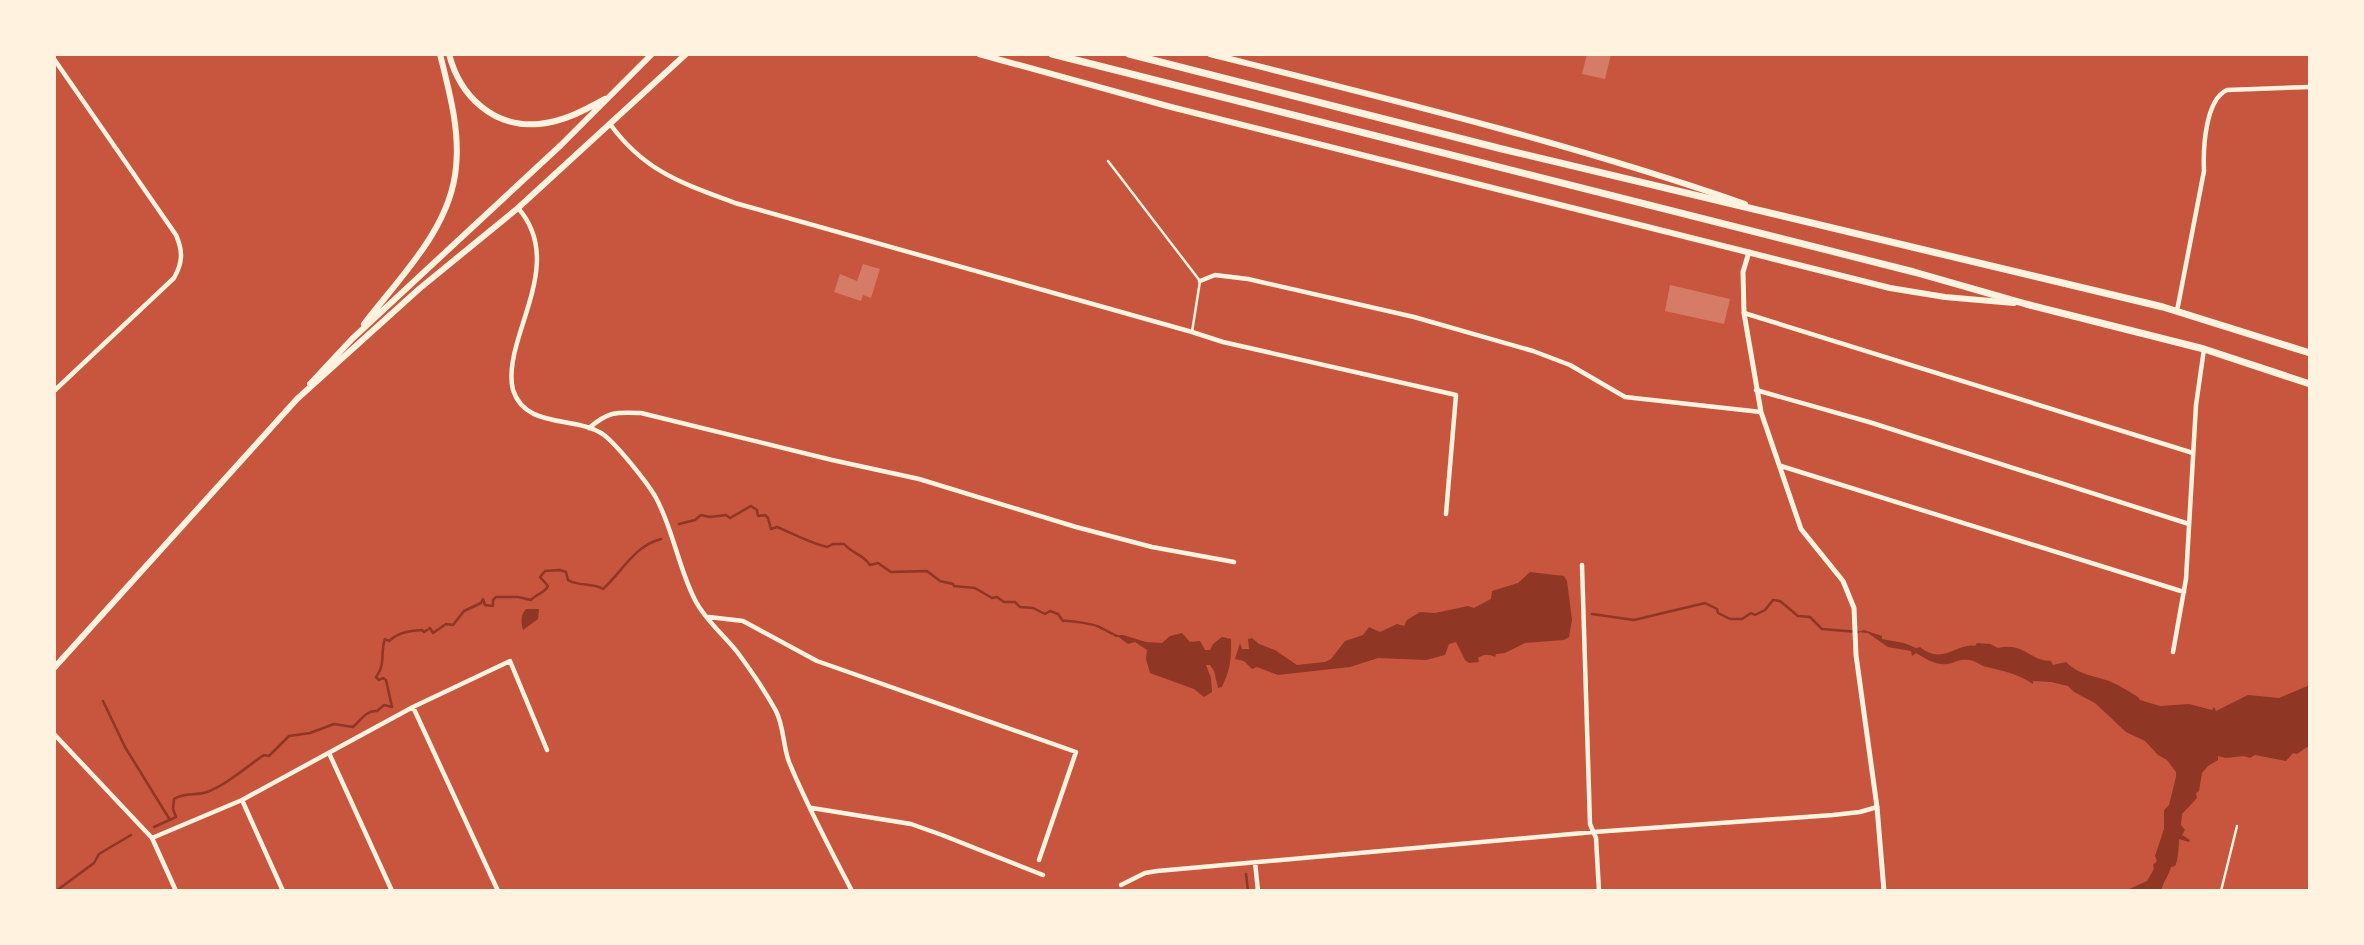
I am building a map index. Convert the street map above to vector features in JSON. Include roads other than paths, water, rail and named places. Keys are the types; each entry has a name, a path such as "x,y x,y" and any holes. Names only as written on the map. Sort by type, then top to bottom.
{"highway":[{"path":"1052,54 1914,272 2026,304 2204,349 2310,384"},
{"path":"1129,54 1502,149 2177,311 2310,353"}],"main road":[{"path":"352,339 422,248 446,207 453,188 457,157 455,118 440,54"},
{"path":"449,54 469,97 486,112 508,121 541,124 582,112 612,94"},
{"path":"54,668 352,339 561,145 652,54"},
{"path":"297,398 419,289 518,208 686,54"},
{"path":"979,54 1171,107 1890,288 1945,297 2026,304"},
{"path":"1210,54 1491,126 1676,180 1763,211"}],"street":[{"path":"54,60 176,235 182,256 181,266 174,278 54,391"},
{"path":"2177,311 2204,171 2203,148 2214,101 2219,94 2227,90 2310,87"},
{"path":"610,124 645,163 677,181 735,203 1223,342 1456,395 1446,514"},
{"path":"518,208 533,230 539,259 514,354 511,377 514,392 530,413 589,428 605,436 655,496 697,604 760,684 778,715 787,757 799,788 852,891"},
{"path":"1749,252 1744,272 1744,313 1761,412 1801,528 1843,581 1851,596 1877,807 1884,891"},
{"path":"1200,281 1215,275 1248,279 1414,317 1533,351 1570,365 1625,397 1761,412"},
{"path":"1744,313 2193,453"},
{"path":"2173,652 2186,579 2196,405 2204,349"},
{"path":"1756,390 1869,422 2189,524"},
{"path":"589,428 604,415 641,413 919,479 1152,547 1234,562"},
{"path":"1781,466 2183,592"},
{"path":"1582,565 1590,824 1594,832 1599,891"},
{"path":"708,617 743,621 817,661 1076,752 1039,860"},
{"path":"152,838 242,800 413,707 510,661 547,750"},
{"path":"413,707 498,891"},
{"path":"54,734 152,838 176,891"},
{"path":"329,753 392,891"},
{"path":"242,800 283,891"},
{"path":"811,807 911,824 1043,875"},
{"path":"1121,885 1145,873 1594,832 1833,815 1877,807"},
{"path":"1255,862 1258,891"}],"lane":[{"path":"1108,161 1200,281 1192,332"},
{"path":"2221,891 2237,826"}],"waterway":[{"path":"679,524 695,520 701,515 726,515 730,518 751,506 757,510 758,516 765,515 768,518 771,529 777,527 827,547 844,544 870,565 878,563 891,572 927,571 940,581 954,586 975,588 992,598 1015,602 1020,607 1033,608 1045,614 1050,611 1058,614 1063,621 1095,625 1117,636"},
{"path":"154,827 176,817 174,799 207,792 222,785 264,755 269,756 289,736 310,733 334,724 353,727 370,712 377,711 384,705 392,707 386,680 376,677 381,668 385,639 389,641 404,632 424,632 430,628 433,633 446,624 453,625 464,611 481,603 483,599 485,605 493,606 496,597 531,600 548,586 540,577 545,571 560,570 566,572 568,580 572,582 603,589 636,553 661,539"},
{"path":"1592,614 1634,620 1705,603 1730,619 1742,619 1751,613 1755,615 1765,610 1773,600 1780,601 1798,616 1810,617 1822,629 1858,632"},
{"path":"103,701 125,747 170,820"},
{"path":"56,891 94,863 99,854 131,835"},
{"path":"1246,874 1248,891"}]}
